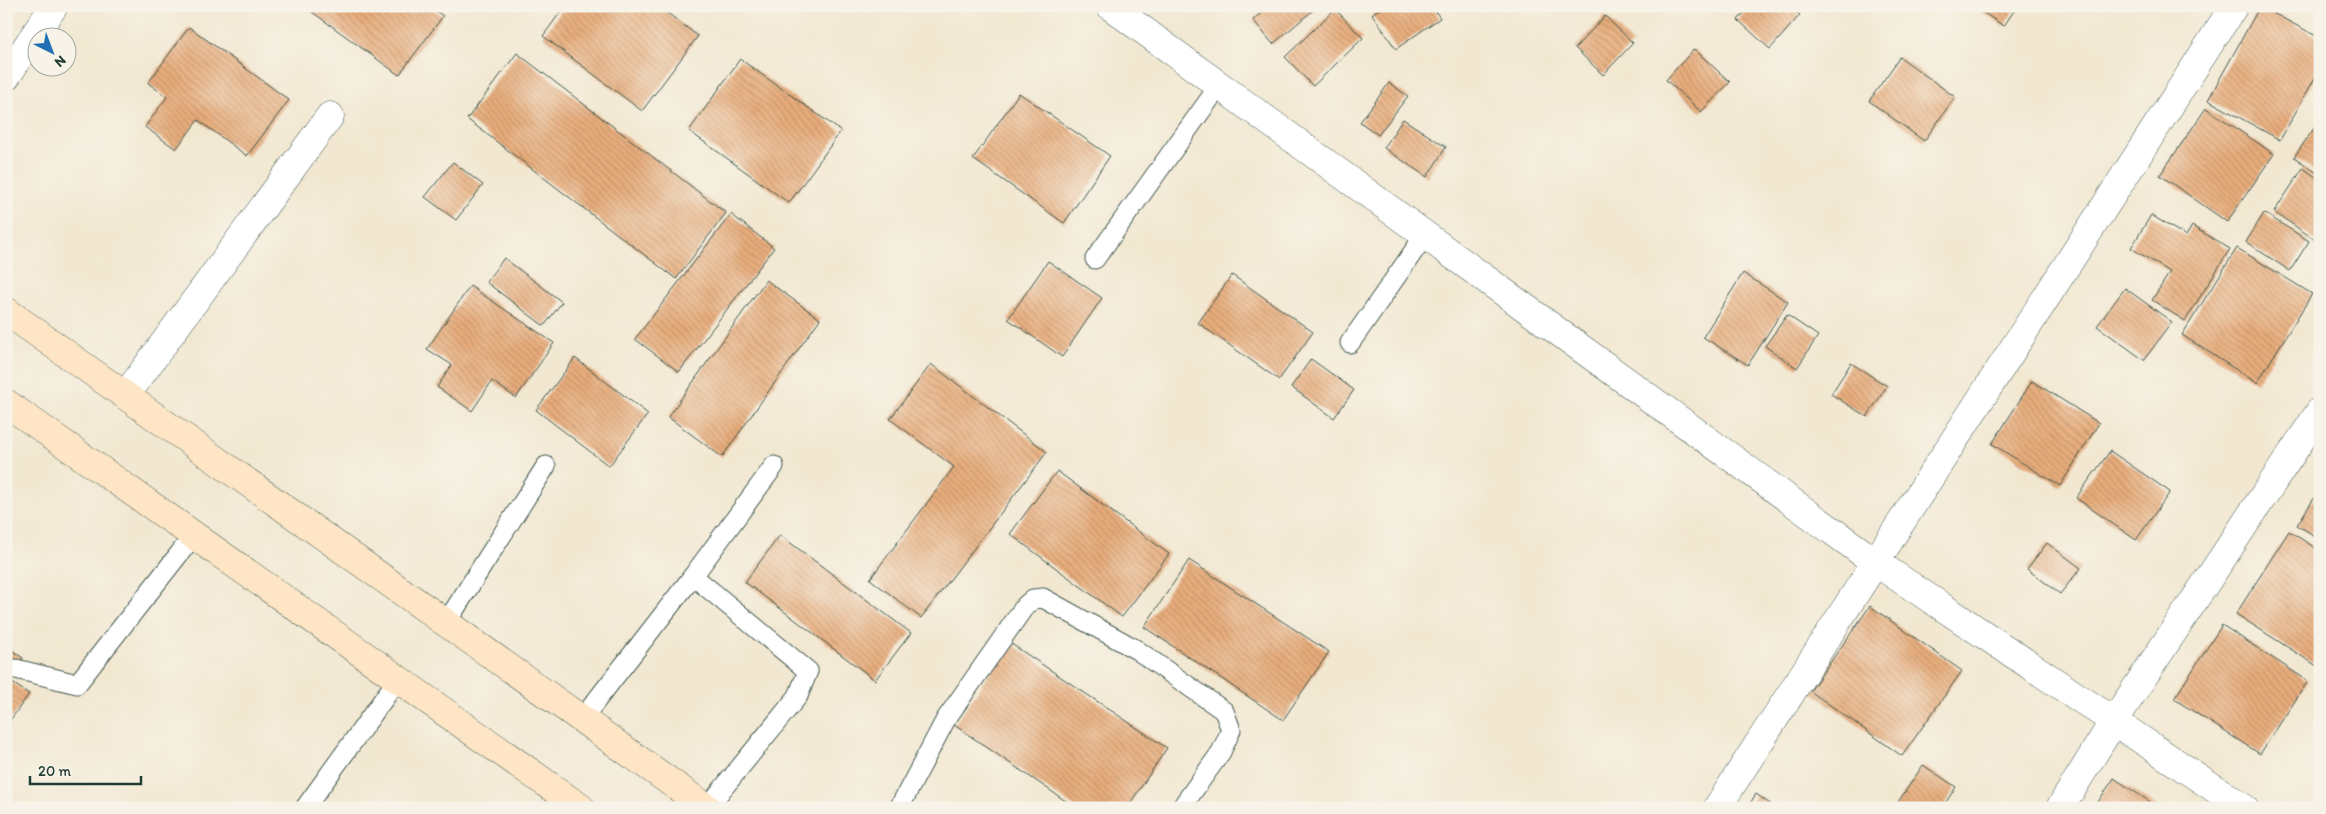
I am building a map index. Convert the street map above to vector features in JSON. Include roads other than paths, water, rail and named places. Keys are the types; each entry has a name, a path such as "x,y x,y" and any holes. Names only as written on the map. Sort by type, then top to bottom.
{"main road":[{"path":"6,311 707,808"},
{"path":"10,412 194,536 581,808"}],"street":[{"path":"6,77 54,6"},
{"path":"1110,6 1875,562 2244,808"},
{"path":"1717,808 2234,6"},
{"path":"126,395 330,116"},
{"path":"2060,808 2114,721 2320,411"}],"lane":[{"path":"1095,259 1219,86"},
{"path":"1350,343 1425,235"},
{"path":"446,622 546,466"},
{"path":"582,719 693,576 774,466"},
{"path":"16,669 77,684 194,536"},
{"path":"693,576 808,671 798,696 707,808"},
{"path":"899,808 946,719 1024,606 1033,599 1044,598 1137,650 1224,711 1231,730 1221,752 1181,808"},
{"path":"305,808 398,679"}]}
